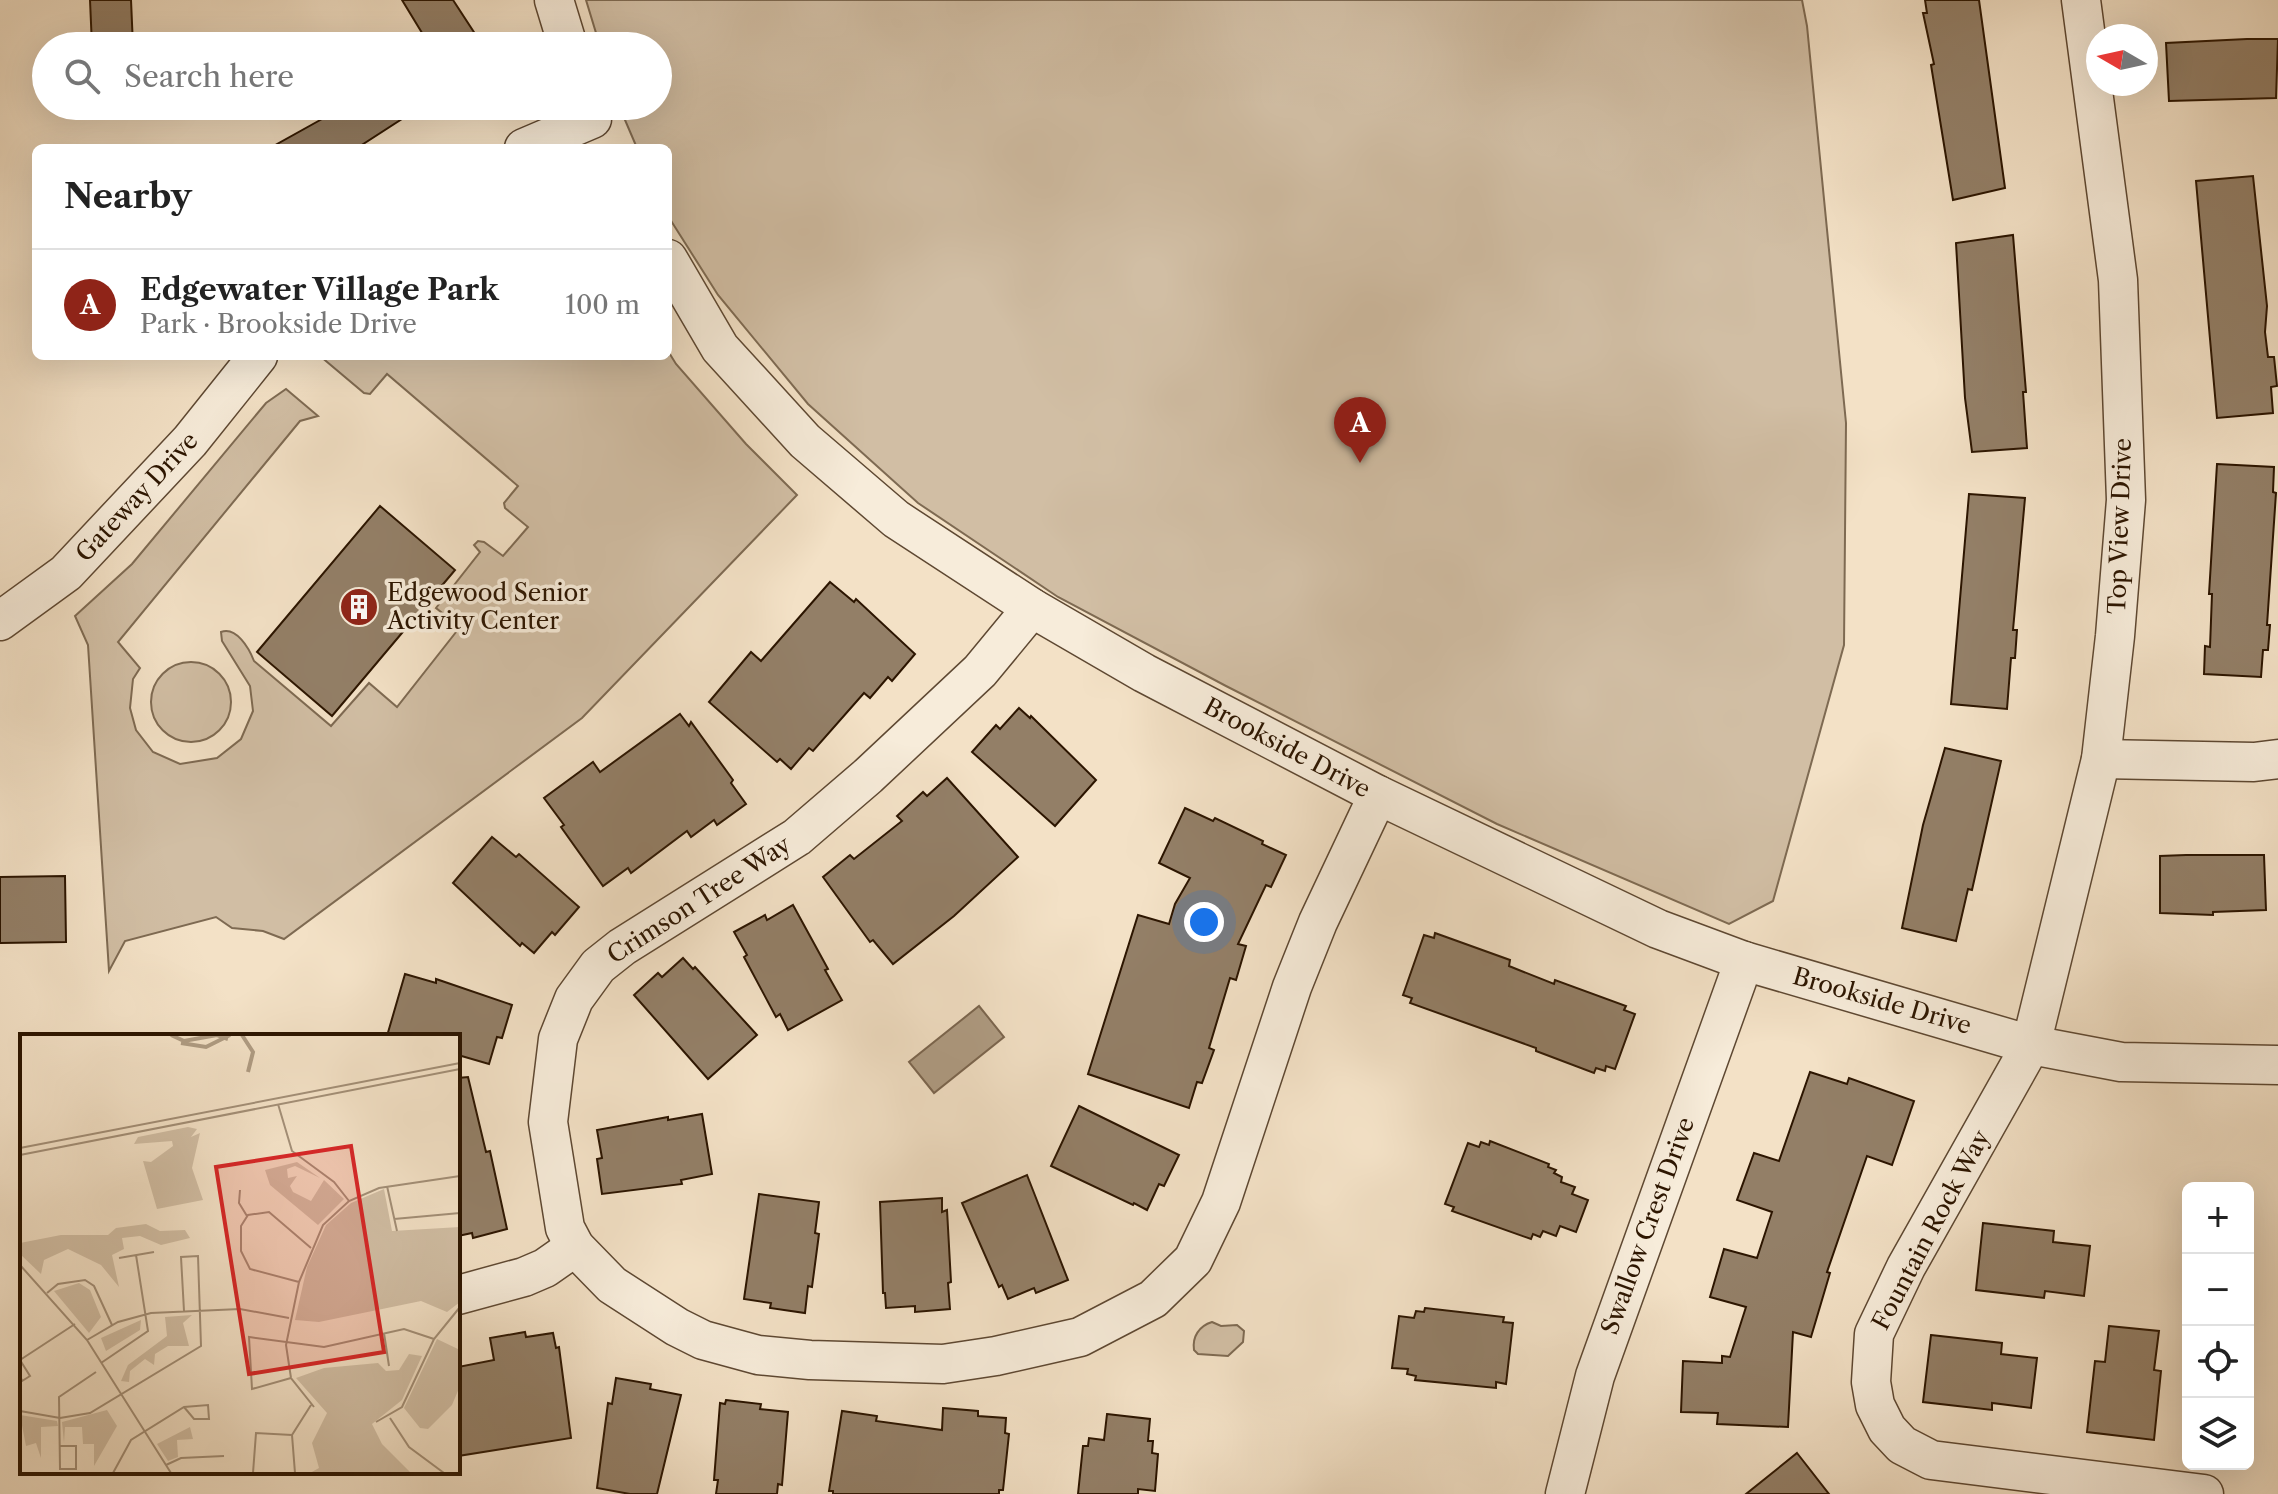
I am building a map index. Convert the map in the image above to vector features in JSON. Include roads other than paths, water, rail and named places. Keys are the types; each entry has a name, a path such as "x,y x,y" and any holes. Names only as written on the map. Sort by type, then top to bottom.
{"street":[{"path":"554,0 564,32"},
{"name":"Top View Drive","path":"2031,1045 2101,759 2126,500 2118,280 2081,0"},
{"path":"536,144 595,124"},
{"name":"Brookside Drive","path":"672,266 720,348 805,441 896,519 1032,608 1144,673 1378,795 1658,929 1744,961 2031,1045 2121,1062 2278,1065"},
{"name":"Gateway Drive","path":"0,621 66,573 190,441 255,360"},
{"name":"Crimson Tree Way","path":"1032,608 980,671 868,776 797,837 622,947 598,966 574,999 558,1039 548,1122 565,1228 575,1247 612,1285 677,1327 703,1340 758,1355 810,1360 943,1364 1080,1337 1153,1299 1193,1260 1221,1202 1292,987 1318,922 1378,795"},
{"path":"2101,759 2254,762 2278,759"},
{"name":"Swallow Crest Drive","path":"1565,1494 1600,1362 1744,961"},
{"name":"Fountain Rock Way","path":"2031,1045 1906,1267 1874,1334 1871,1382 1875,1405 1887,1429 1902,1445 1931,1460 2204,1494"},
{"path":"460,1294 524,1277 545,1268 575,1247"}],"place":[{"name":"Edgewater Village Park","path":"1360,463"},
{"name":"Edgewood Senior Activity Center","path":"359,607"}]}
